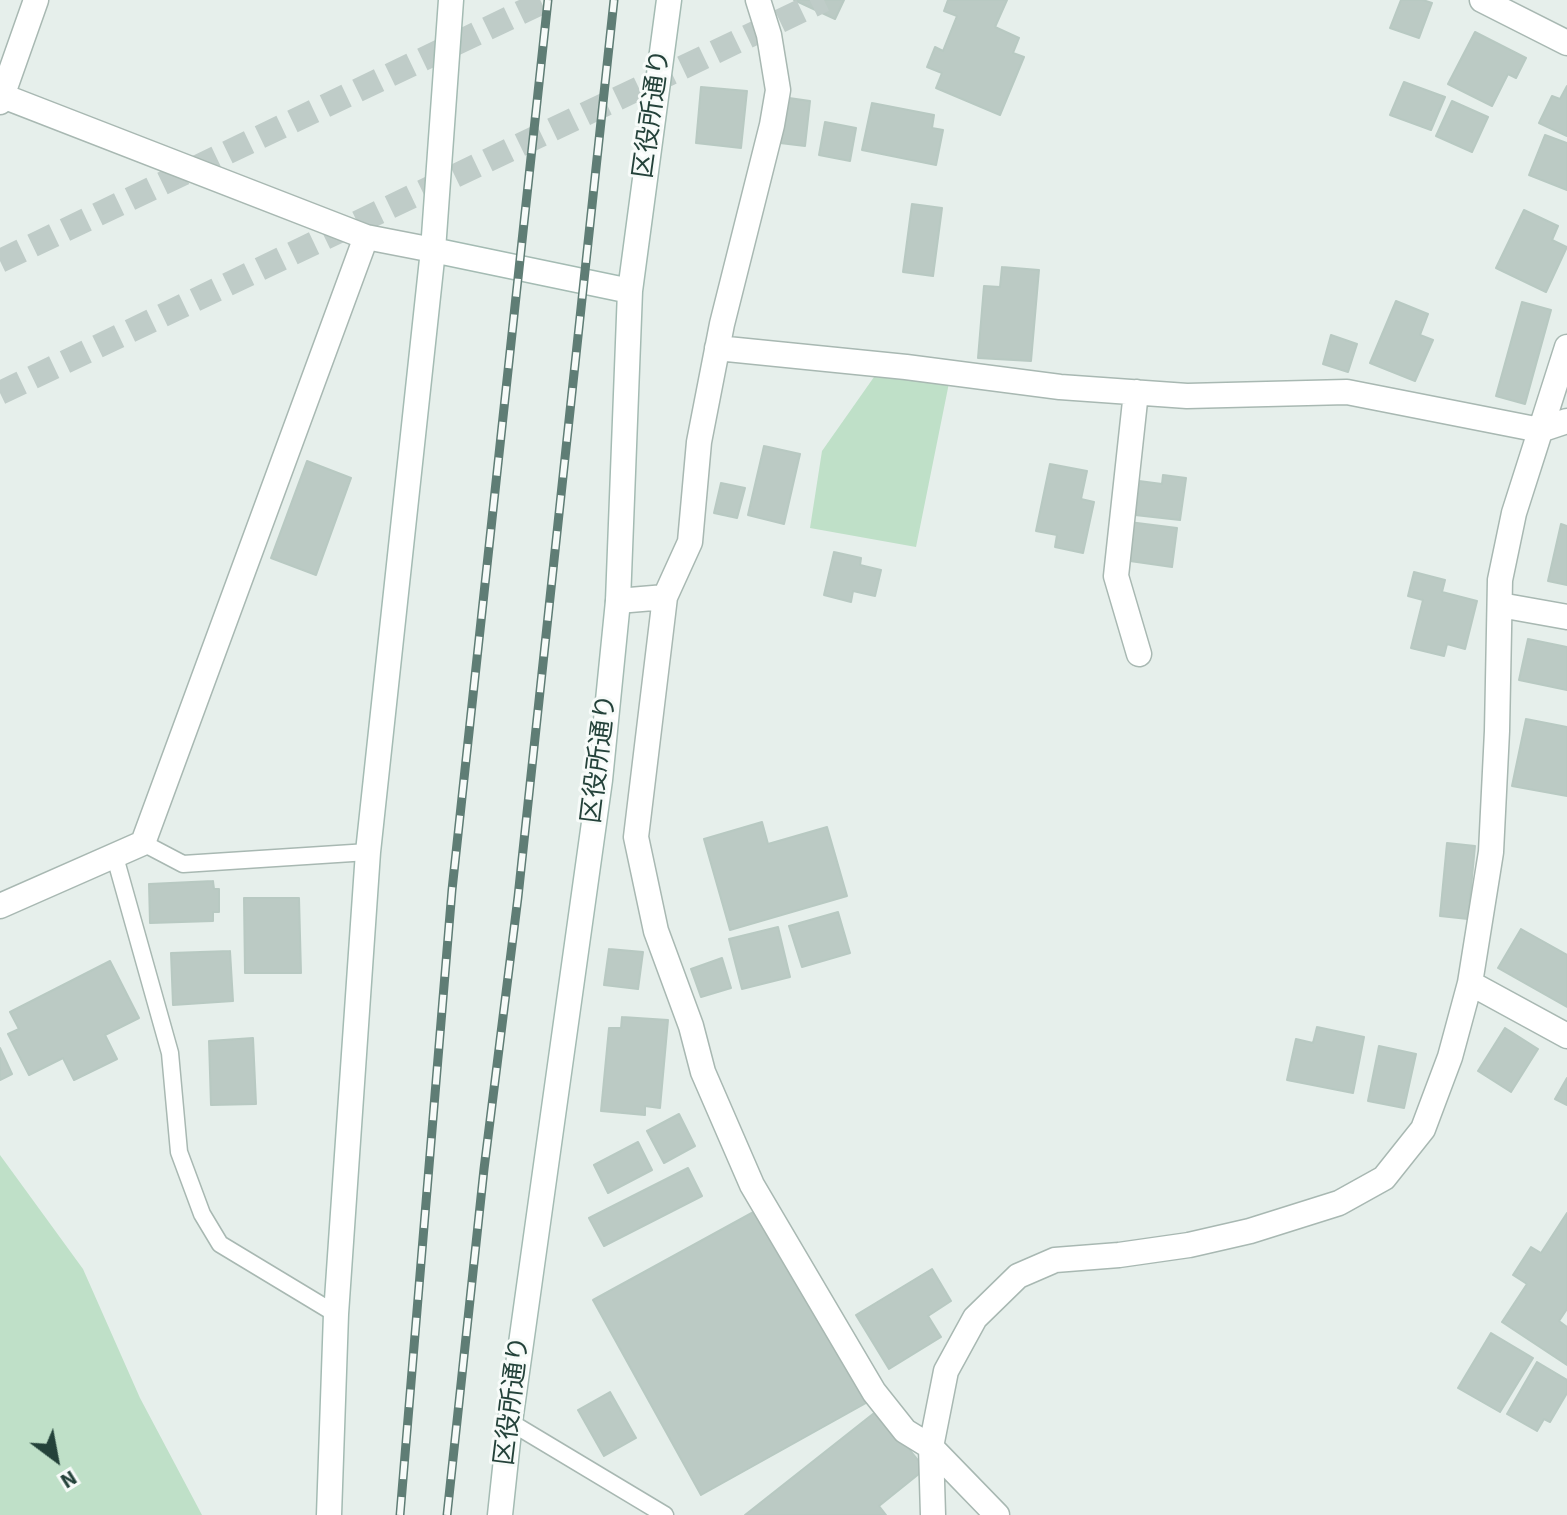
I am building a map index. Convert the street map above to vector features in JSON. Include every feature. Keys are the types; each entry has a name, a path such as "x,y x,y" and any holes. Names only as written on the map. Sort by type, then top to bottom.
{"street":[{"path":"36,0 1,98 366,237 630,291"},
{"path":"329,1515 336,1314 368,852 433,250 451,0"},
{"name":"区役所通り","path":"500,1515 510,1422 600,780 618,601 630,291 669,0"},
{"path":"758,0 769,35 778,90 717,348 699,442 690,542 665,597 636,837 656,931 691,1026 703,1072 752,1185 874,1392 905,1431 931,1447 997,1515"},
{"path":"1482,0 1567,43"},
{"path":"0,906 143,843 366,237"},
{"path":"933,1515 931,1447 946,1371 975,1318 1018,1276 1055,1260 1189,1245 1250,1231 1339,1203 1384,1178 1423,1129 1450,1057 1470,983 1491,852 1500,580 1514,513 1567,347"},
{"path":"717,348 906,367 1060,387 1187,396 1347,392 1540,430 1567,421"},
{"path":"1136,392 1116,576 1139,654"},
{"path":"618,601 665,597"},
{"path":"1500,605 1567,617"},
{"path":"1470,983 1567,1036"}],"lane":[{"path":"143,843 183,864 368,852"},
{"path":"115,857 170,1053 179,1152 202,1214 220,1244 336,1314"},
{"path":"510,1422 665,1515"}],"green space":[{"path":"874,377 949,383 916,547 810,528 822,451"},
{"path":"0,1155 83,1269 140,1398 202,1515 0,1515"}],"building":[{"path":"794,0 844,0 835,19"},
{"path":"948,0 1007,0 995,27 1019,38 1013,53 1024,57 1000,115 936,88 942,73 927,67 935,47 943,51 957,16 944,11"},
{"path":"1401,0 1432,3 1419,38 1390,28"},
{"path":"1475,32 1526,58 1516,78 1508,74 1492,106 1448,84"},
{"path":"1404,82 1445,97 1431,130 1390,115"},
{"path":"1567,86 1567,136 1539,123 1552,96 1560,99"},
{"path":"701,87 747,91 741,148 696,143"},
{"path":"782,97 810,101 805,146 780,143"},
{"path":"1452,101 1488,117 1472,152 1436,136"},
{"path":"872,103 934,115 932,128 943,130 936,165 862,150"},
{"path":"825,122 856,128 850,161 819,155"},
{"path":"1545,135 1567,143 1567,190 1529,175"},
{"path":"912,204 942,208 933,276 903,272"},
{"path":"1524,210 1558,226 1552,240 1567,247 1546,292 1496,268"},
{"path":"1002,267 1039,270 1031,361 978,358 984,286 1000,287"},
{"path":"1396,301 1428,314 1420,335 1433,340 1415,381 1370,363"},
{"path":"1522,302 1551,310 1525,404 1496,396"},
{"path":"1331,335 1357,344 1348,372 1323,364"},
{"path":"764,446 800,454 784,524 748,515"},
{"path":"307,461 351,478 316,575 271,558"},
{"path":"1050,464 1087,471 1081,499 1094,502 1083,553 1055,547 1057,535 1036,531"},
{"path":"1163,475 1186,478 1180,520 1135,515 1139,481 1162,484"},
{"path":"721,483 745,488 737,518 714,513"},
{"path":"1129,522 1177,528 1172,567 1123,560"},
{"path":"1561,524 1567,526 1567,585 1548,581"},
{"path":"834,552 861,558 860,565 881,570 875,596 853,591 851,602 824,595"},
{"path":"1414,572 1445,580 1442,592 1477,601 1465,649 1447,644 1444,656 1411,648 1423,600 1408,596"},
{"path":"1528,639 1567,647 1567,690 1519,680"},
{"path":"1526,719 1567,727 1567,796 1512,786"},
{"path":"762,822 768,844 827,827 847,896 730,930 704,839"},
{"path":"1447,843 1475,846 1468,919 1440,916"},
{"path":"213,881 214,889 219,889 219,912 213,912 213,921 150,923 149,884"},
{"path":"244,898 299,898 301,973 245,973"},
{"path":"838,912 850,953 802,967 789,926"},
{"path":"778,927 790,977 742,989 729,939"},
{"path":"1521,929 1567,955 1567,1007 1498,968"},
{"path":"609,949 643,952 638,989 604,985"},
{"path":"230,951 233,1001 173,1005 171,953"},
{"path":"722,958 731,988 701,997 691,969"},
{"path":"110,961 139,1018 105,1035 117,1059 74,1080 63,1058 29,1075 8,1034 19,1029 10,1012"},
{"path":"622,1017 668,1020 660,1108 645,1106 645,1115 601,1111 609,1028 621,1028"},
{"path":"1317,1027 1364,1037 1353,1093 1287,1080 1296,1039 1313,1043"},
{"path":"1505,1028 1538,1049 1511,1092 1478,1071"},
{"path":"253,1038 256,1104 211,1105 209,1041"},
{"path":"1379,1046 1416,1054 1404,1108 1368,1101"},
{"path":"0,1048 12,1074 0,1080"},
{"path":"1567,1078 1567,1105 1555,1099"},
{"path":"679,1114 695,1146 664,1163 647,1131"},
{"path":"638,1142 652,1170 608,1193 594,1165"},
{"path":"688,1168 702,1196 604,1246 589,1218"},
{"path":"759,1209 866,1403 701,1495 593,1300"},
{"path":"1567,1213 1567,1309 1559,1321 1567,1327 1567,1365 1502,1322 1527,1284 1513,1275 1531,1247 1541,1253"},
{"path":"932,1269 951,1301 928,1316 941,1337 889,1369 856,1315"},
{"path":"1491,1333 1533,1358 1500,1412 1458,1388"},
{"path":"1537,1362 1567,1380 1567,1393 1550,1422 1544,1419 1537,1431 1507,1414"},
{"path":"610,1392 636,1438 604,1456 578,1410"},
{"path":"878,1410 925,1469 879,1506 886,1515 745,1515"}],"tunnel":[{"path":"0,261 547,0"},
{"path":"0,393 824,0"}],"railway":[{"path":"400,1515 452,890 548,0"},
{"path":"447,1515 484,1169 518,897 614,0"}]}
